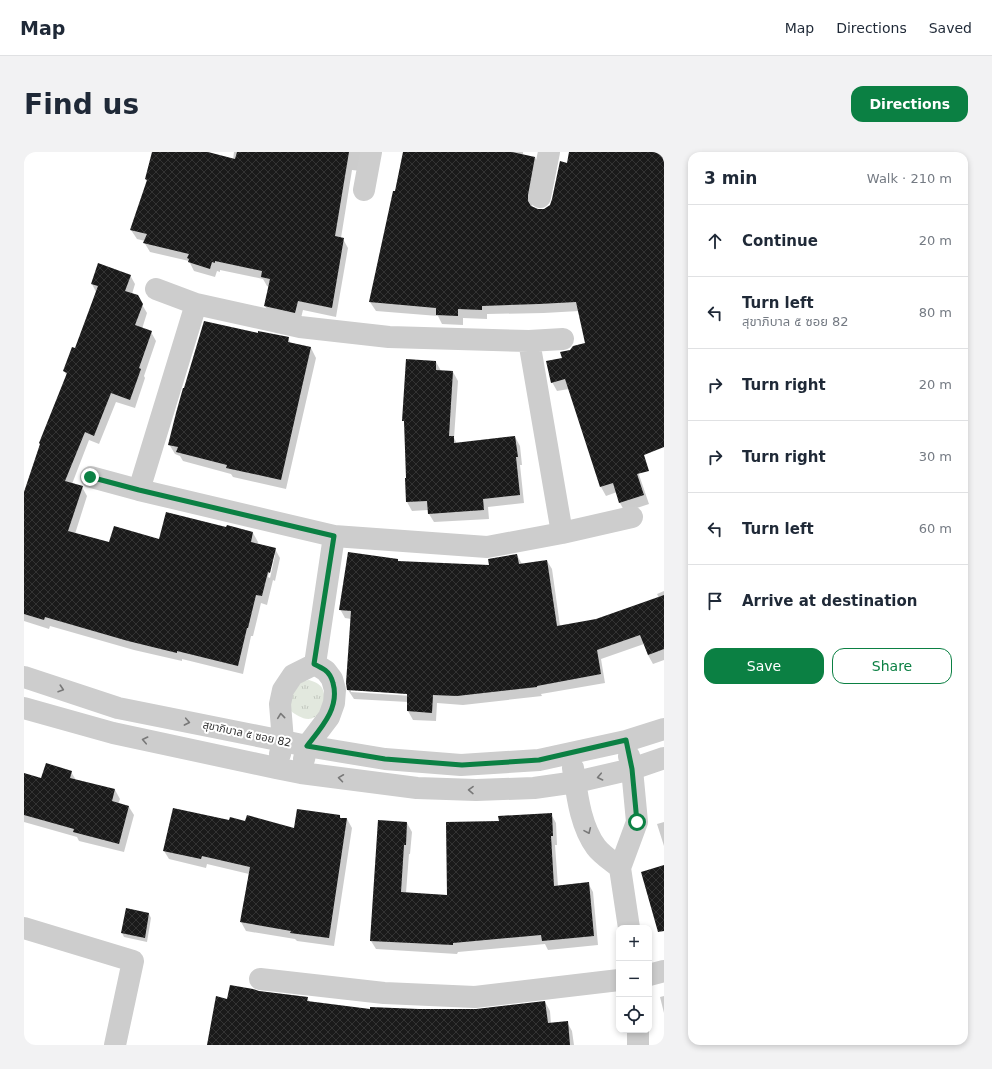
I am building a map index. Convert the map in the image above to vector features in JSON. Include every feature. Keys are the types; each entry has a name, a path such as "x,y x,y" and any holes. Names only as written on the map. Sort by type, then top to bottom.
{"street":[{"path":"364,190 371,152"},
{"path":"540,197 549,152"},
{"path":"156,289 196,304 300,327 389,337 529,341 563,338"},
{"path":"139,490 196,304"},
{"path":"529,341 562,533"},
{"path":"90,477 334,536 487,547 562,533 632,516"},
{"path":"314,664 334,536"},
{"path":"276,768 283,741 280,704 284,690 293,675 314,664"},
{"path":"301,773 307,746 329,717 334,703 335,690 332,679 326,671 314,664"},
{"name":"สุขาภิบาล ๕ ซอย 82","path":"24,677 118,708 307,746 385,759 462,765 539,760 626,740 664,729"},
{"path":"24,708 113,733 276,768 301,773 417,788 476,790 534,788 576,782 632,769 664,758"},
{"path":"626,740 632,769 637,822 620,868 629,925"},
{"path":"571,752 580,808 586,829 597,848 620,868"},
{"path":"24,928 133,961 115,1045"},
{"path":"652,974 664,971"},
{"path":"260,979 384,993 475,996 616,980"},
{"path":"638,1033 638,1045"}],"green space":[{"path":"309,680 319,684 323,690 325,708 316,716 305,719 291,711 290,692 303,681"}],"building":[{"path":"152,152 208,152 235,159 237,152 349,152 335,236 344,238 332,308 298,301 295,313 264,306 270,279 261,277 262,271 215,261 215,263 212,262 210,269 188,262 189,259 187,258 189,254 143,243 147,234 130,230 147,180 145,179"},
{"path":"403,152 512,152 535,157 528,201 531,206 538,209 544,209 550,205 552,199 560,161 567,163 569,152 664,152 664,447 644,455 649,471 637,474 644,495 619,503 613,483 600,487 565,379 551,383 546,361 562,358 560,352 570,350 573,346 585,343 576,302 482,306 482,310 458,309 458,316 436,315 436,308 369,302"},
{"path":"98,263 131,275 125,291 138,295 143,304 135,325 152,331 130,400 111,393 94,436 85,432 65,481 83,486 68,531 109,542 114,526 159,539 166,512 253,532 251,542 276,548 270,573 268,572 262,596 256,595 238,666 128,641 45,617 44,620 24,614 24,492 40,444 39,443 67,373 63,371 72,347 75,348 98,286 91,284"},
{"path":"204,321 258,333 258,331 289,337 288,342 311,347 281,480 226,468 227,465 176,452 178,447 168,445 183,388"},
{"path":"406,359 436,361 436,370 453,371 449,436 454,436 454,443 515,436 518,457 516,457 520,495 483,499 484,510 428,514 427,501 406,502 404,421 402,421"},
{"path":"348,552 398,559 398,561 489,565 488,559 517,554 519,564 547,560 557,626 596,619 664,595 664,649 648,655 640,635 597,650 601,674 537,687 457,696 433,695 432,713 407,711 407,694 347,690 346,683 351,611 339,610"},
{"path":"46,763 72,771 70,778 115,789 112,801 129,806 119,844 73,832 74,829 24,815 24,773 41,778"},
{"path":"173,808 229,820 230,817 245,821 247,815 294,828 297,809 340,815 340,818 347,818 329,938 290,933 291,931 240,922 250,867 202,856 201,859 163,851"},
{"path":"552,813 553,836 551,836 554,886 589,882 594,936 542,941 541,935 453,943 453,945 370,941 378,820 407,822 401,892 447,895 446,822 499,821 498,816"},
{"path":"664,865 664,931 658,932 641,872"},
{"path":"126,908 149,913 145,938 121,933"},
{"path":"230,985 259,991 308,997 307,1001 370,1009 370,1007 476,1009 545,1001 548,1023 568,1021 570,1045 207,1045 216,996 227,999"}],"route":[{"path":"90,477 334,536 314,664 326,671 332,679 335,690 334,703 329,717 307,746 385,759 462,765 539,760 626,740 632,769 637,822"}]}
